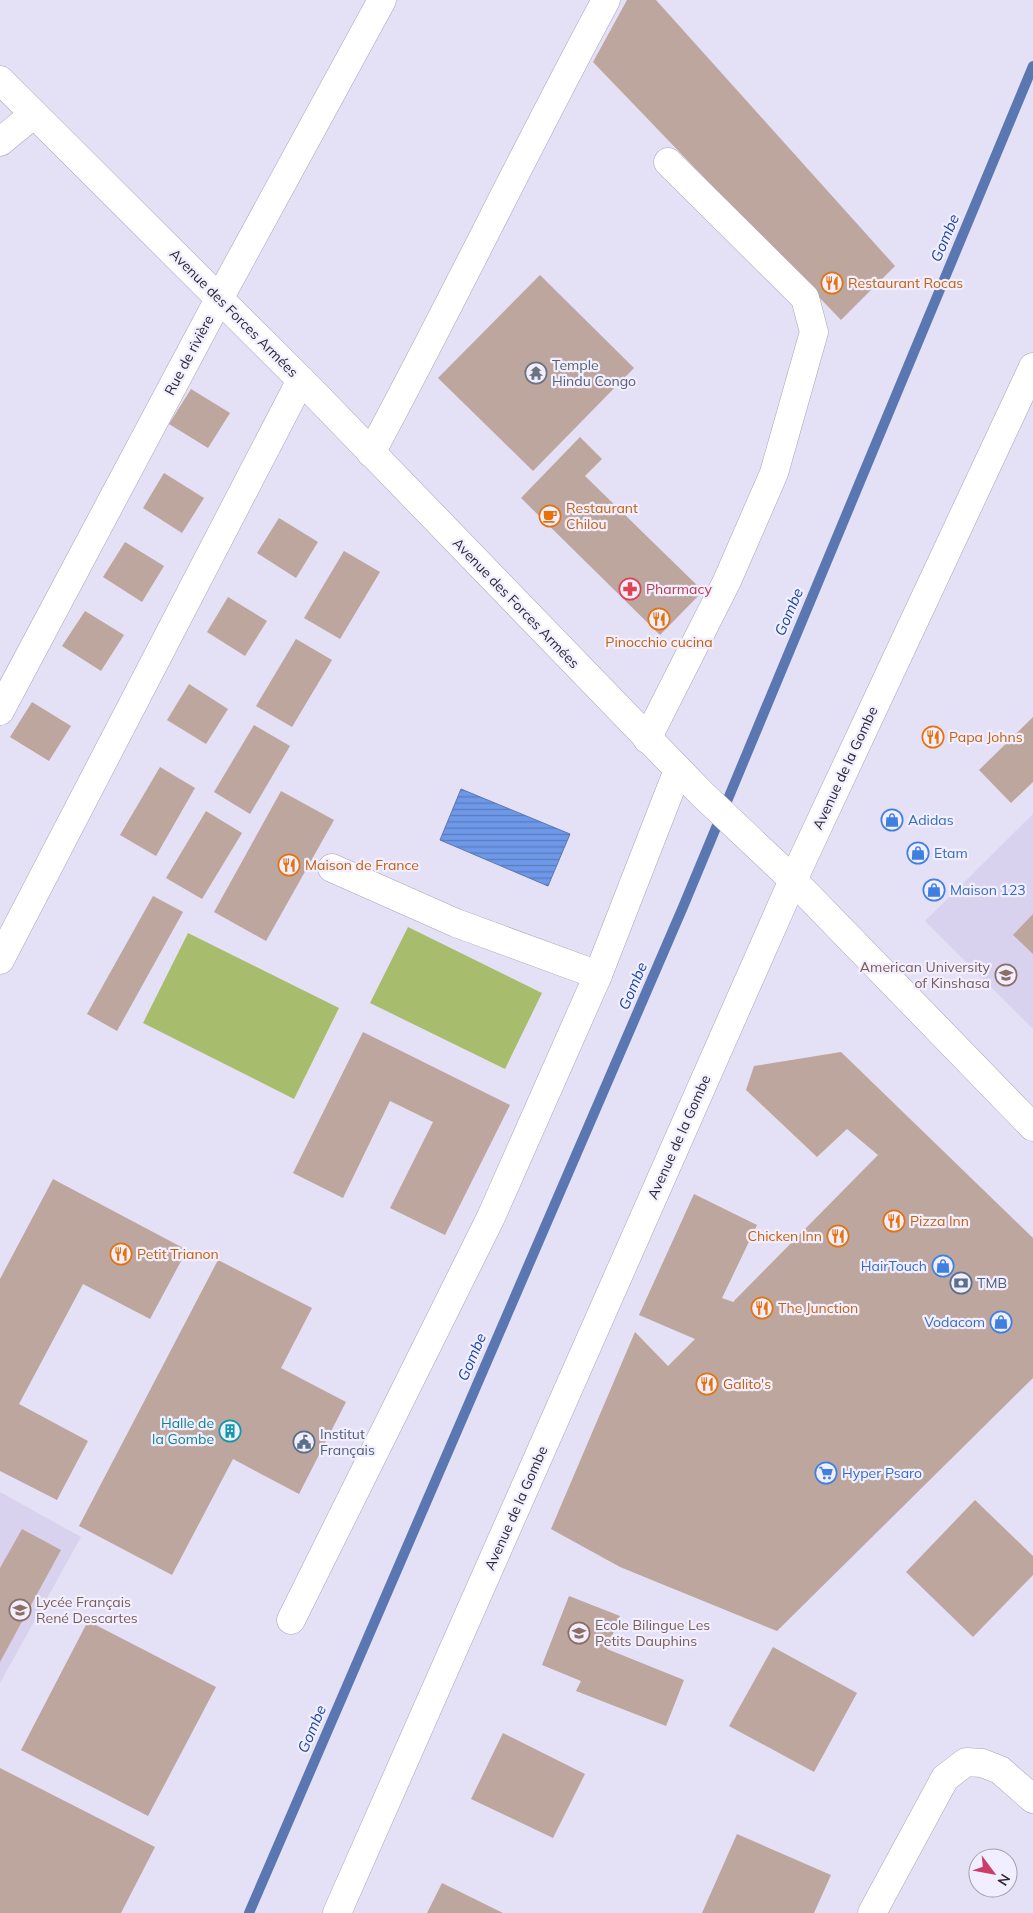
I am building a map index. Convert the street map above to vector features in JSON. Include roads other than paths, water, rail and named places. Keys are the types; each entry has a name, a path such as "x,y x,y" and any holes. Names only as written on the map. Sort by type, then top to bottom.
{"street":[{"name":"Rue de rivière","path":"0,711 218,299 382,0"},
{"path":"371,453 426,352 546,112 606,0"},
{"name":"Avenue des Forces Armées","path":"0,80 301,380 678,770 793,880 1033,1126"},
{"path":"0,142 34,114"},
{"path":"648,739 727,581 774,473 814,332 805,298 668,162"},
{"name":"Avenue de la Gombe","path":"337,1913 793,880 1033,367"},
{"path":"0,960 301,380"},
{"path":"291,1620 491,1217 598,975 678,770"},
{"path":"332,868 456,923 598,975"},
{"path":"872,1913 945,1778 966,1762 982,1762 1000,1770 1033,1799"}],"water":[{"path":"461,789 570,834 548,886 440,840"}],"waterway":[{"name":"Gombe","path":"249,1913 683,907 1033,66"}],"place":[{"name":"Restaurant Rocas","path":"832,283"},
{"name":"Temple Hindu Congo","path":"536,373"},
{"name":"Restaurant Chilou","path":"550,516"},
{"name":"Pharmacy","path":"630,589"},
{"name":"Pinocchio cucina","path":"659,619"},
{"name":"Papa Johns","path":"933,737"},
{"name":"Adidas","path":"892,820"},
{"name":"Etam","path":"918,853"},
{"name":"Maison de France","path":"289,865"},
{"name":"Maison 123","path":"934,890"},
{"name":"American University of Kinshasa","path":"1006,975"},
{"name":"Pizza Inn","path":"894,1221"},
{"name":"Chicken Inn","path":"838,1236"},
{"name":"Petit Trianon","path":"121,1254"},
{"name":"HairTouch","path":"943,1266"},
{"name":"TMB","path":"961,1283"},
{"name":"The Junction","path":"762,1308"},
{"name":"Vodacom","path":"1001,1322"},
{"name":"Galito's","path":"707,1384"},
{"name":"Halle de la Gombe","path":"230,1431"},
{"name":"Institut Français","path":"304,1442"},
{"name":"Hyper Psaro","path":"826,1473"},
{"name":"Lycée Français René Descartes","path":"20,1610"},
{"name":"Ecole Bilingue Les Petits Dauphins","path":"579,1633"}]}
